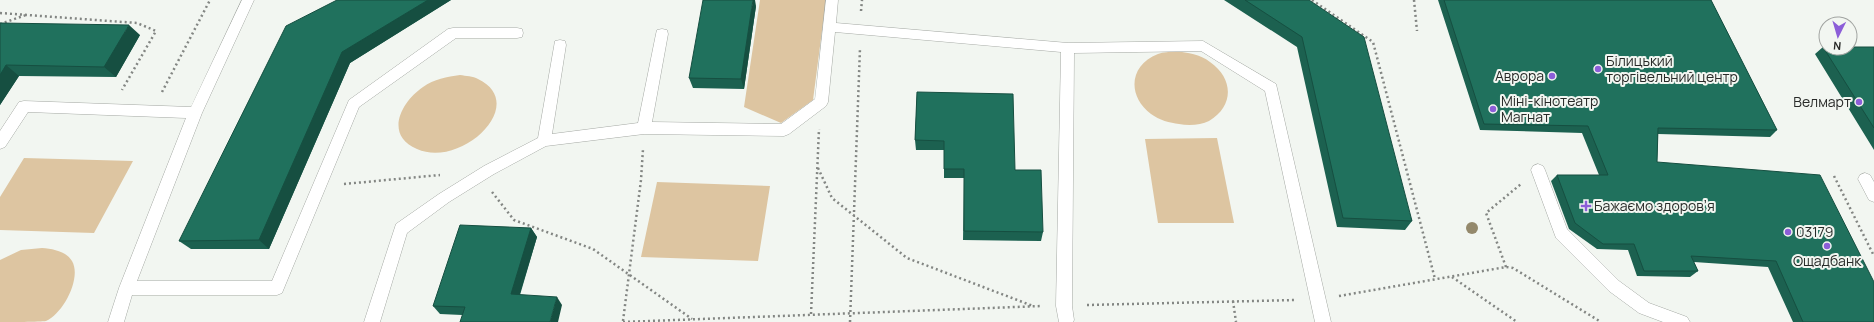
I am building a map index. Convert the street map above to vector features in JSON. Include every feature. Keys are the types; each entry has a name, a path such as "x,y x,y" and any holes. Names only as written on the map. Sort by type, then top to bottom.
{"lane":[{"path":"116,322 127,288 195,113 248,0"},
{"path":"372,322 402,228 444,198 480,176 544,141 644,128 784,130 821,102 832,0"},
{"path":"829,28 1068,48 1203,46 1271,88 1323,322"},
{"path":"127,288 278,288 354,104 453,33 517,33"},
{"path":"644,128 662,34"},
{"path":"544,141 560,45"},
{"path":"1065,313 1068,48"},
{"path":"0,143 24,106 195,113"},
{"path":"1538,170 1561,233 1614,286 1644,308 1682,322"},
{"path":"1865,179 1874,196"}],"path":[{"path":"161,94 210,0"},
{"path":"850,322 862,0"},
{"path":"1312,0 1373,42 1435,279"},
{"path":"1414,0 1417,30"},
{"path":"0,12 137,23 156,31 121,93 127,93"},
{"path":"0,24 28,15"},
{"path":"811,314 821,102"},
{"path":"644,128 641,180 623,322 1036,307"},
{"path":"818,168 832,198 907,258 1036,307 1065,313 1233,301 1318,300 1506,267 1513,268 1601,322"},
{"path":"1506,267 1486,213 1538,170"},
{"path":"480,176 514,220 593,249 692,319"},
{"path":"1834,176 1874,256"},
{"path":"1451,277 1517,322"},
{"path":"1233,301 1236,322"}],"shaded area":[{"path":"760,0 826,0 813,100 781,123 744,107"},
{"path":"1176,51 1194,54 1206,59 1218,69 1227,84 1227,100 1217,115 1209,121 1191,125 1183,125 1165,121 1151,114 1143,107 1138,99 1135,90 1135,81 1141,65 1148,59 1158,54"},
{"path":"460,75 476,78 492,90 497,103 493,117 484,131 469,142 452,150 434,153 417,149 407,143 401,136 399,118 408,101 423,87 436,80"},
{"path":"1217,138 1234,223 1158,223 1145,139"},
{"path":"24,158 133,161 94,233 0,230 0,197"},
{"path":"657,182 770,186 758,261 641,257"},
{"path":"42,248 63,253 72,261 75,277 69,295 59,311 46,321 0,322 0,260 21,250"}],"building":[{"path":"337,0 428,0 342,52 259,240 179,241 286,26"},
{"path":"703,0 753,0 741,79 689,78"},
{"path":"1245,0 1309,0 1364,37 1412,221 1343,218 1302,37"},
{"path":"1444,0 1711,0 1777,130 1658,128 1657,162 1820,175 1874,282 1874,322 1803,322 1776,261 1691,256 1698,271 1644,271 1634,244 1603,244 1575,223 1557,175 1608,175 1588,126 1484,124"},
{"path":"0,23 129,25 104,67 6,65 0,75"},
{"path":"1858,47 1874,47 1874,128 1829,56 1858,56"},
{"path":"917,92 1013,94 1015,170 1041,170 1043,232 964,231 964,169 944,169 944,141 915,140"},
{"path":"460,225 531,228 511,294 557,297 550,322 460,322 465,307 433,306"}],"place":[{"name":"Білицький торгівельний центр","path":"1598,69"},
{"name":"Аврора","path":"1552,76"},
{"name":"Велмарт","path":"1859,102"},
{"name":"Міні-кінотеатр Магнат","path":"1493,109"},
{"name":"Бажаємо здоровʼя","path":"1586,206"},
{"name":"03179","path":"1788,232"},
{"name":"Ощадбанк","path":"1827,246"}]}
